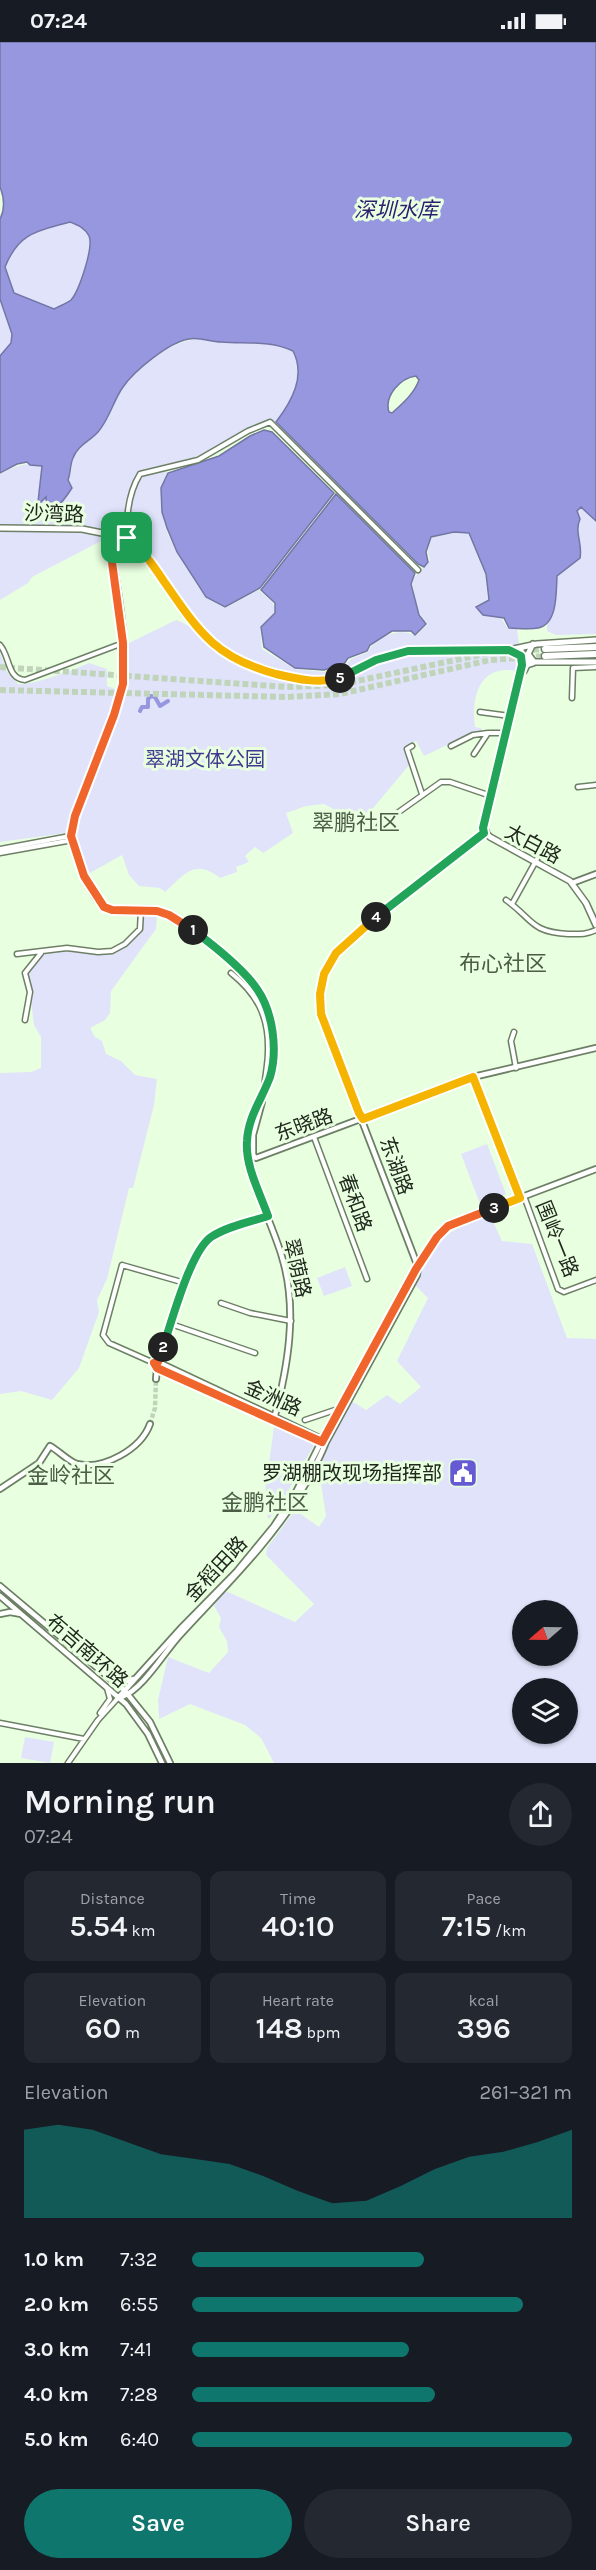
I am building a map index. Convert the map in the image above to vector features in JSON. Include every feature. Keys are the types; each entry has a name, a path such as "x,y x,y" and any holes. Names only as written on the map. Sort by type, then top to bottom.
{"highway":[{"path":"596,646 545,652 596,654"}],"main road":[{"name":"沙湾路","path":"0,528 82,529 127,538"},
{"path":"127,538 153,564 200,633 233,657 262,670 309,681 323,681 345,676 376,660 408,651 509,650 533,644 596,640"},
{"path":"533,644 528,654 535,663"},
{"name":"太白路","path":"516,697 524,671 521,648"},
{"path":"509,650 535,663"},
{"name":"太白路","path":"485,832 523,658"},
{"path":"524,671 527,665 535,663 596,662"},
{"name":"太白路","path":"485,832 491,796 508,733"},
{"name":"太白路","path":"485,832 574,882 596,917"},
{"name":"太白路","path":"574,882 596,925"}],"street":[{"path":"127,538 127,514 134,483 140,474 198,460 248,431 270,422 418,570"},
{"path":"0,851 67,841 71,836 75,816 117,706 124,672 123,643 108,533"},
{"path":"0,645 13,674 18,679 25,680 123,643"},
{"path":"572,698 573,668 596,667"},
{"path":"507,695 516,697"},
{"path":"480,712 512,716"},
{"path":"474,754 488,733"},
{"path":"451,746 473,735 508,733"},
{"path":"412,746 407,749 422,794"},
{"path":"379,826 422,794 447,781 491,796"},
{"path":"578,787 596,785"},
{"name":"东湖路","path":"418,1267 320,1009 320,989 325,970 343,945 485,832"},
{"name":"翠荫路","path":"71,836 84,876 104,907 112,910 141,910 169,915 188,926 256,988 267,1013 273,1045 273,1063 251,1120 247,1148 250,1164 287,1274 291,1300 291,1321 274,1417"},
{"path":"513,904 536,860"},
{"path":"574,882 596,874"},
{"path":"506,900 513,904 532,924 548,933 586,934 596,930"},
{"path":"17,954 67,948 98,952 112,951 125,944 140,929 141,910"},
{"path":"25,1020 30,992 26,973 42,952"},
{"path":"231,973 254,994 263,1015 268,1044 264,1089"},
{"path":"514,1032 511,1041 516,1068"},
{"name":"东晓路","path":"260,1097 262,1102 252,1142 255,1158 473,1077 596,1048"},
{"name":"围岭一路","path":"473,1077 558,1288 564,1292 596,1281"},
{"name":"春和路","path":"314,1137 367,1279"},
{"name":"金稻田路","path":"126,1693 182,1627 237,1572 268,1534 296,1492 345,1406 417,1275 418,1267 445,1228 596,1169"},
{"path":"156,1379 156,1364 198,1251 210,1238 229,1228 268,1216"},
{"path":"156,1364 109,1343 103,1335 122,1265 185,1283"},
{"path":"220,1303 250,1313 291,1321"},
{"path":"171,1324 255,1353"},
{"name":"金洲路","path":"156,1364 324,1441"},
{"path":"305,1420 345,1406"},
{"path":"0,1490 39,1462 50,1446 74,1463 103,1462 119,1456 131,1447 144,1436 150,1424"},
{"name":"金稻田路","path":"118,1698 126,1693 180,1634 240,1574 272,1535 299,1495 324,1441"},
{"path":"0,1605 1,1593"},
{"name":"布吉南环路","path":"1,1593 9,1594 126,1693"},
{"name":"布吉南环路","path":"1,1593 22,1615 130,1709 148,1734 162,1763"},
{"path":"0,1614 10,1612 22,1615"},
{"path":"108,1676 126,1682 141,1675"},
{"path":"98,1720 110,1699 105,1685"},
{"path":"126,1693 150,1722 170,1763"},
{"path":"68,1763 98,1720 118,1698"},
{"path":"0,1722 84,1739"}],"green space":[{"path":"70,222 85,231 90,242 85,269 71,300 54,309 14,293 6,265 15,247 31,235"},
{"path":"0,299 12,334 11,343 0,356"},
{"path":"203,338 271,344 293,350 297,360 298,379 292,397 276,422 269,420 259,423 198,458 139,473 130,495 125,534 103,527 103,540 32,577 28,583 0,600 0,473 25,464 42,466 39,501 47,497 47,509 68,479 72,459 103,426 120,392 130,378 159,354 181,343"},
{"path":"161,470 167,472 161,499 164,524 175,549 199,587 207,598 225,608 259,590 274,605 274,613 260,627 262,649 295,669 324,672 346,665 351,659 368,652 376,642 389,635 403,632 415,636 428,624 419,610 412,583 430,560 428,552 431,538 453,533 468,533 485,574 488,599 476,606 478,610 484,615 502,619 508,629 517,629 519,645 402,648 387,651 346,671 326,676 296,676 245,660 211,638 199,626 156,563 130,535 130,504 138,481 142,475"},
{"path":"581,507 596,521 596,634 556,635 547,631 555,602 557,576 580,557 577,511"},
{"name":"翠湖文体公园","path":"176,620 188,626 219,653 237,663 295,682 327,683 397,657 425,653 508,654 517,661 516,671 503,670 493,673 480,685 476,695 474,716 475,727 481,728 482,732 466,736 424,756 416,741 405,749 410,764 369,813 333,809 324,804 306,806 286,813 293,833 263,853 255,847 245,856 249,862 236,867 237,872 220,878 204,869 197,869 185,874 165,892 160,888 139,886 129,875 122,855 88,874 75,834 81,810 117,717 126,687 127,644"},
{"path":"0,652 7,672 18,684 43,680 89,663 107,669 107,686 118,690 66,833 0,842"},
{"path":"142,912 157,915 156,929 111,991 110,1013 105,1020 90,1028 95,1037 102,1041 106,1054 121,1061 135,1075 157,1079 154,1105 133,1188 129,1188 107,1279 97,1300 99,1312 79,1368 52,1400 21,1391 0,1394 0,1073 31,1072 41,1068 41,1037 34,1025 29,987 25,976 42,953 67,948 98,952 119,947 137,933"},
{"path":"487,1144 506,1194 480,1204 461,1154"},
{"path":"490,1215 502,1241 532,1244 567,1338 596,1339 596,1763 274,1763 261,1738 245,1725 190,1704 159,1719 158,1700 168,1657 209,1673 228,1652 227,1641 219,1627 221,1618 214,1606 222,1593 228,1592 295,1622 314,1604 266,1555 267,1548 295,1510 319,1527 326,1516 318,1464 350,1400 366,1410 387,1395 400,1404 421,1387 397,1361 428,1298 415,1285 435,1246 442,1238"},
{"path":"345,1267 352,1286 324,1296 317,1278"},
{"path":"274,1427 314,1445 278,1509 269,1519 267,1516 269,1502 264,1499"},
{"path":"25,1737 54,1742 50,1763 21,1758"}],"water":[{"name":"深圳水库","path":"0,42 596,42 596,521 581,507 577,511 580,519 578,529 580,558 557,576 555,606 549,620 538,628 509,628 504,618 483,615 476,607 489,600 486,574 469,533 454,532 431,537 426,552 428,562 424,567 418,564 276,422 292,397 298,379 298,370 293,351 276,345 189,339 162,351 128,380 102,427 75,454 68,480 72,488 62,502 55,507 47,509 46,497 40,503 38,502 42,466 30,465 27,462 17,464 0,473 0,356 11,343 12,334 0,299 0,219 3,203 0,187","holes":["70,222 85,231 90,242 85,269 71,300 54,309 14,293 5,267 17,246 39,231","416,376 419,380 411,394 392,413 389,412 391,394 404,380"]},
{"path":"264,430 272,432 334,493 260,588 225,607 206,597 177,552 162,512 161,488 168,473 219,456 250,436"},
{"path":"336,494 415,573 411,584 419,615 426,624 415,635 411,631 392,631 370,645 367,651 348,658 344,664 324,670 295,668 264,647 261,627 275,613 275,603 261,590"}],"waterway":[{"path":"140,711 142,707 148,707 148,699 151,696 155,697 160,706 168,701"}],"tunnel":[{"path":"515,651 545,649"},
{"path":"0,667 287,687 338,685 493,652"},
{"path":"0,690 287,697 340,694 490,660 545,656"},
{"path":"150,1424 155,1408 156,1379"}],"place":[{"name":"罗湖棚改现场指挥部","path":"463,1473"}],"district":[{"name":"翠鹏社区","path":"356,823"},
{"name":"布心社区","path":"503,964"},
{"name":"金岭社区","path":"71,1476"},
{"name":"金鹏社区","path":"265,1503"}],"route":[{"path":"108,533 127,538 153,564 200,633 233,657 262,670 309,681 323,681 345,676 387,655 408,651 509,650 521,656 522,665 483,828 484,833 343,945 325,970 320,998 323,1019 363,1119 473,1077 520,1198 448,1226 437,1237 416,1269 322,1442 157,1368 154,1363 158,1362 198,1251 210,1238 229,1228 268,1216 250,1164 247,1142 251,1120 269,1080 273,1063 273,1045 272,1030 264,1003 256,988 244,975 178,919 150,910 112,910 104,907 84,876 76,857 71,836 75,816 114,715 123,684 123,643 108,533"}]}
